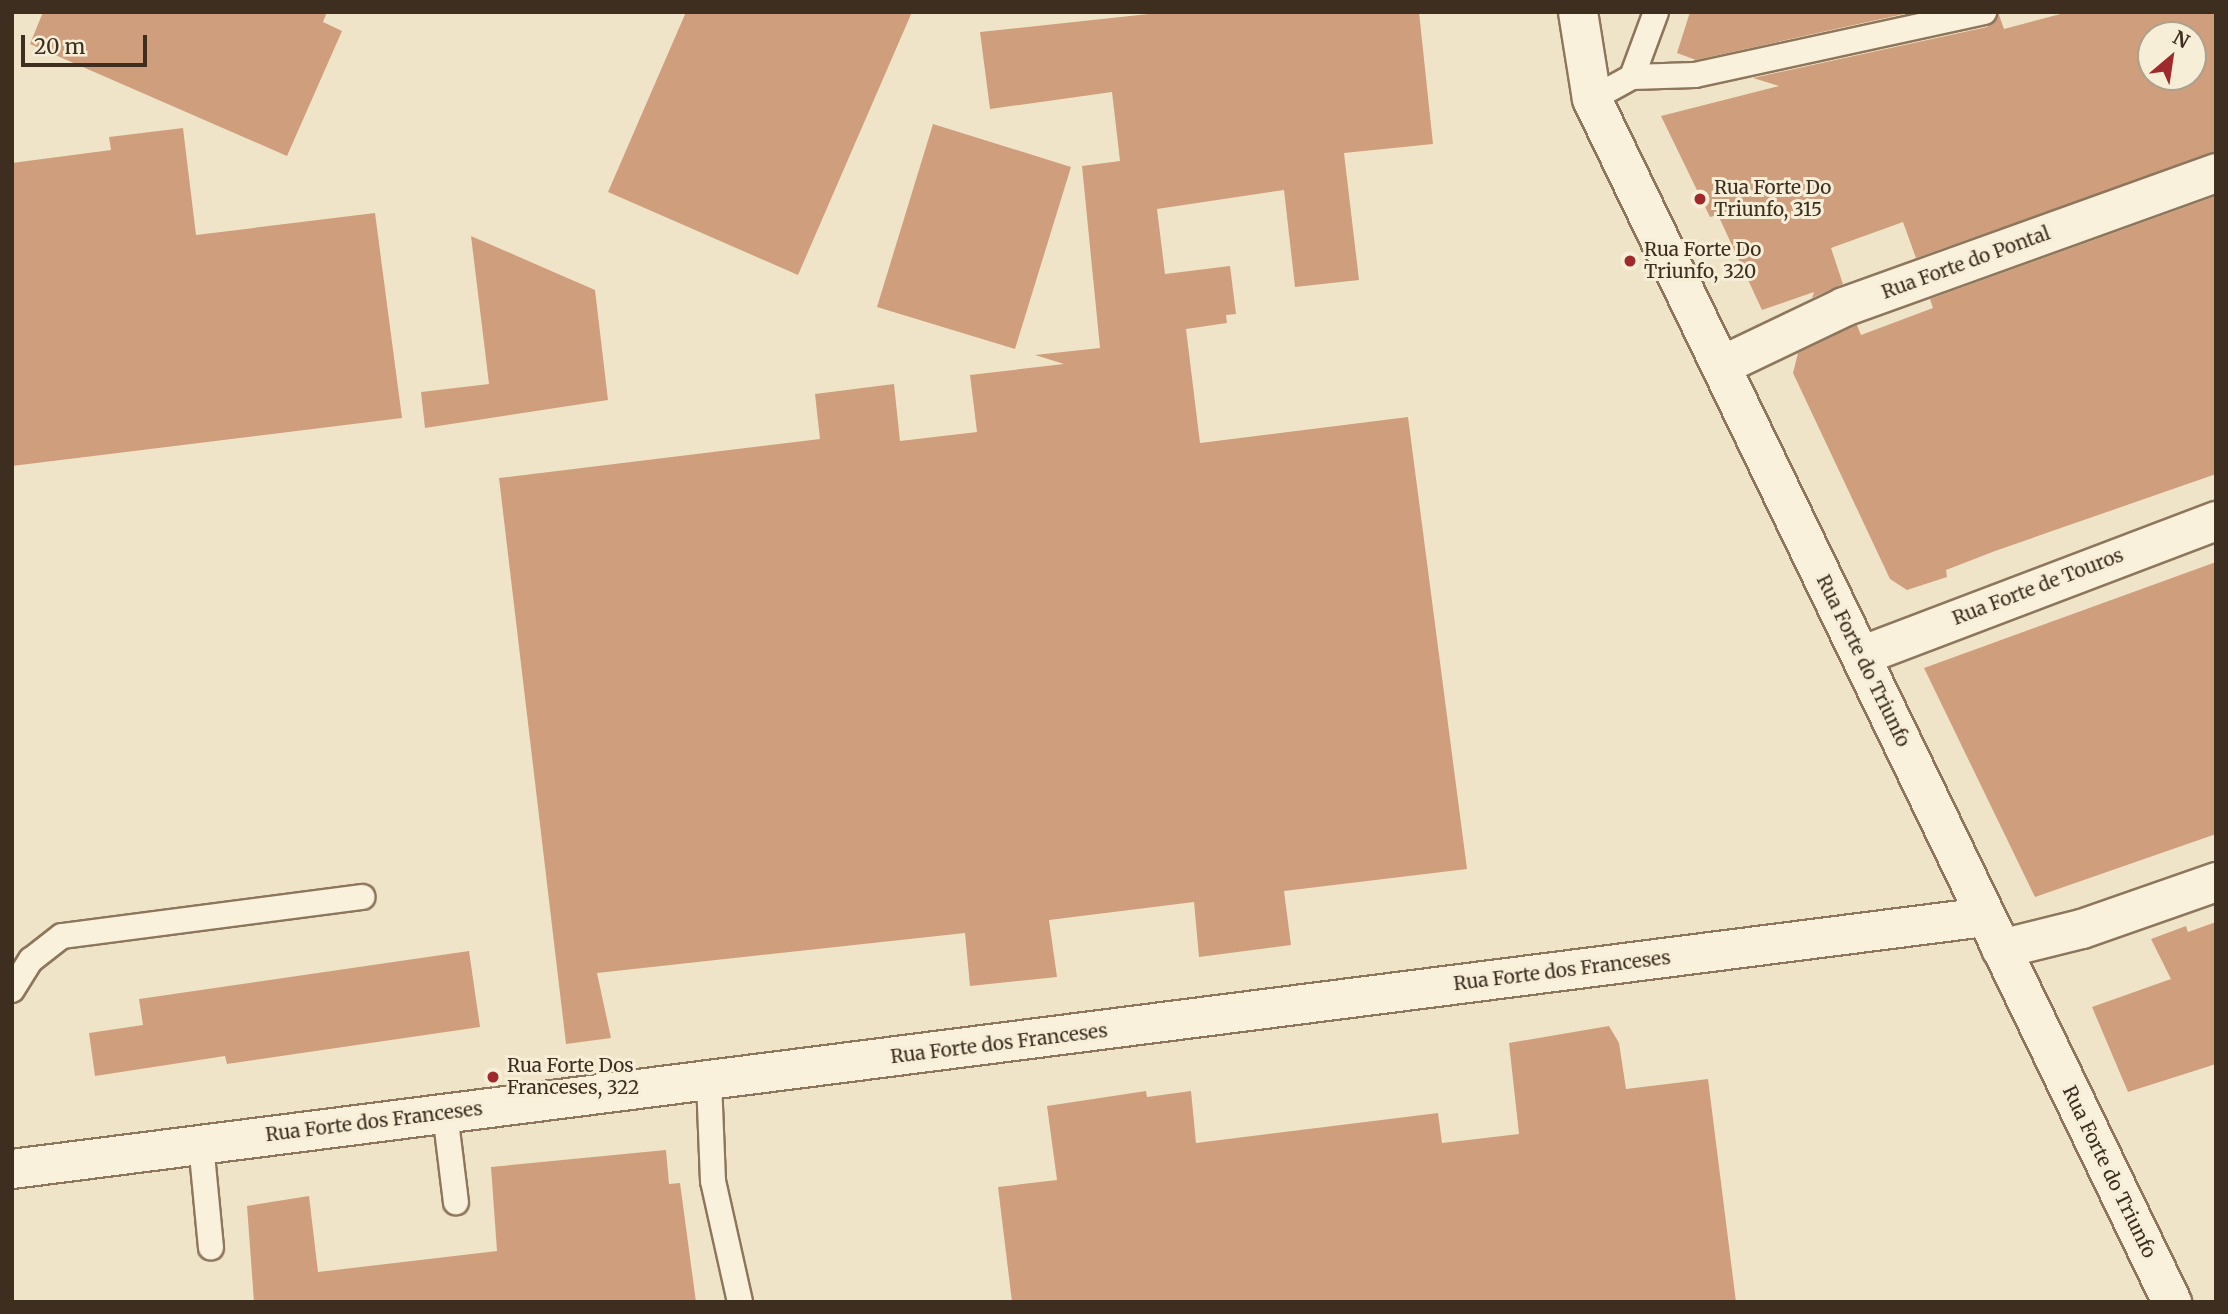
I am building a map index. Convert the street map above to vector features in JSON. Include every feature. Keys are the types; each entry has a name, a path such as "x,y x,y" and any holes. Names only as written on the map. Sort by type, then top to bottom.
{"street":[{"name":"Rua Forte do Triunfo","path":"1578,12 1592,99 2172,1302"},
{"name":"Rua Forte do Pontal","path":"1721,366 1844,307 2216,173"},
{"name":"Rua Forte de Touros","path":"1861,656 2216,521"},
{"name":"Rua Forte dos Franceses","path":"12,1169 709,1081 1994,933 2082,929 2216,882"}],"lane":[{"path":"1632,77 1656,12"},
{"path":"1592,99 1632,77 1695,75 1984,12"},
{"path":"12,990 31,960 62,936 362,897"},
{"path":"709,1081 713,1181 740,1302"},
{"path":"445,1113 456,1202"},
{"path":"201,1144 211,1248"}],"building":[{"path":"43,12 327,12 323,22 342,31 287,156 30,44"},
{"path":"686,12 912,12 798,275 608,192"},
{"path":"1167,12 1419,12 1433,144 1344,153 1359,280 1295,287 1284,190 1157,209 1165,274 1230,266 1236,314 1226,315 1227,323 1186,329 1200,443 1408,417 1467,869 1284,891 1291,945 1199,957 1194,902 1049,920 1057,977 970,986 965,933 597,973 611,1038 566,1044 499,478 820,439 815,394 894,384 900,441 977,432 970,375 1064,364 1035,355 1100,348 1082,166 1120,161 1112,92 990,109 980,32"},
{"path":"1690,12 1913,12 1696,60 1677,53"},
{"path":"1998,12 2004,29 2068,12 2216,12 2216,152 1916,258 1903,222 1831,248 1843,284 1812,298 1814,292 1762,310 1718,215 1710,217 1661,116 1779,86 1753,78 1987,27"},
{"path":"933,124 1071,167 1015,349 877,307"},
{"path":"183,128 196,235 375,213 402,418 12,466 12,163 111,150 109,137"},
{"path":"2216,196 2216,474 1995,551 1946,570 1947,577 1907,590 1890,579 1793,373 1798,353 1857,325 1861,335 1933,308 1930,299"},
{"path":"471,236 595,290 608,400 425,428 421,392 489,384"},
{"path":"2216,562 2216,834 2035,897 1924,668"},
{"path":"2216,922 2216,1064 2128,1092 2092,1007 2171,979 2151,939 2186,926 2188,932"},
{"path":"469,951 480,1027 227,1064 225,1056 95,1076 89,1033 143,1025 139,999"},
{"path":"1609,1026 1619,1043 1626,1089 1708,1079 1736,1302 1012,1302 998,1187 1057,1180 1047,1106 1146,1091 1147,1097 1191,1091 1196,1143 1438,1113 1442,1143 1519,1134 1509,1043"},
{"path":"666,1150 669,1184 680,1183 696,1302 254,1302 247,1206 309,1196 318,1272 497,1251 491,1167"}],"place":[{"name":"Rua Forte Do Triunfo, 315","path":"1700,199"},
{"name":"Rua Forte Do Triunfo, 320","path":"1630,261"},
{"name":"Rua Forte Dos Franceses, 322","path":"493,1077"}]}
